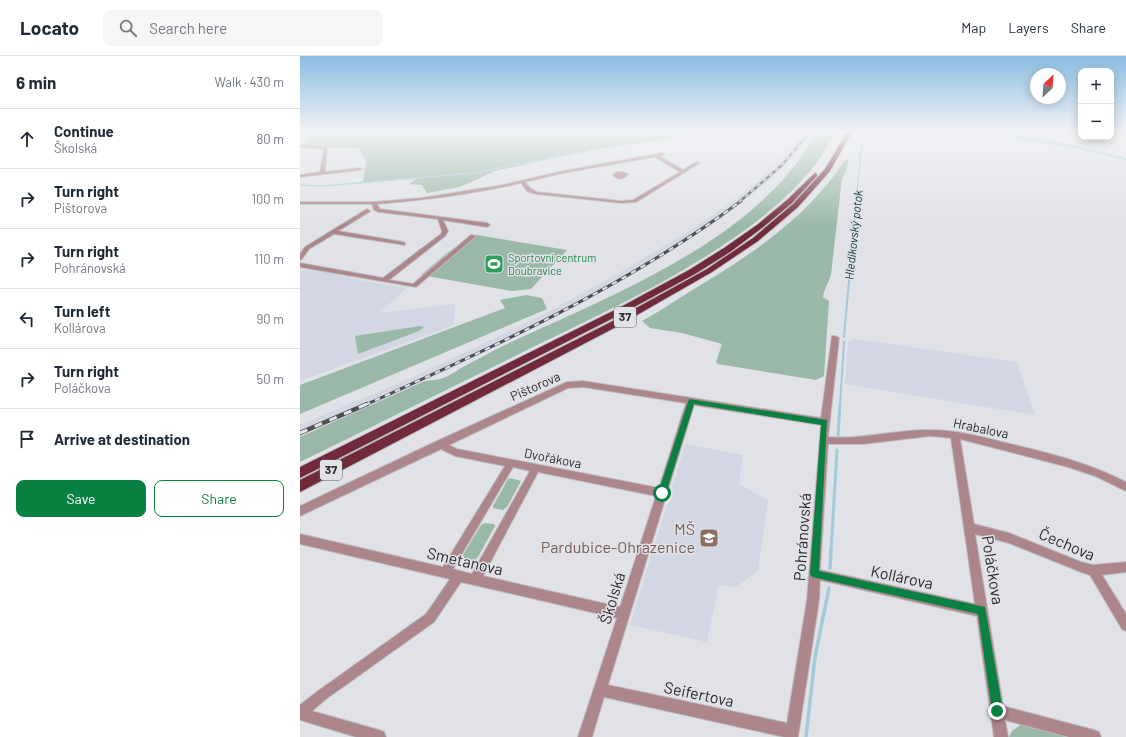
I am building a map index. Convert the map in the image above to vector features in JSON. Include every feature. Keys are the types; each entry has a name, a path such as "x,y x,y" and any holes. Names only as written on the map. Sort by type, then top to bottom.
{"highway":[{"name":"37","path":"300,472 587,328 665,287 748,234 793,198 824,164"},
{"name":"37","path":"300,486 649,305 732,255 779,220 811,191 832,164"}],"street":[{"path":"322,174 324,164"},
{"path":"300,203 367,202 374,204 421,199 503,186 608,164"},
{"path":"613,164 620,173"},
{"path":"669,164 683,172"},
{"path":"522,181 530,190 536,193 621,202 634,201 697,164"},
{"path":"300,176 360,169"},
{"path":"374,204 376,209 379,210 487,225"},
{"path":"300,258 307,248 367,211"},
{"path":"385,280 445,234 440,218"},
{"path":"333,232 403,244"},
{"path":"300,265 414,286 473,236"},
{"name":"Pohránovská","path":"791,734 811,619 825,422 835,338"},
{"name":"Pištorova","path":"300,511 567,385 583,384 825,422"},
{"name":"Školská","path":"585,737 691,401"},
{"name":"Hrabalova","path":"824,440 848,442 922,433 955,435 1076,465 1105,476 1126,487"},
{"name":"Poláčkova","path":"955,435 1002,737"},
{"name":"Dvořákova","path":"440,444 455,452 662,493"},
{"path":"445,573 511,463"},
{"path":"475,579 536,468"},
{"name":"Čechova","path":"969,528 1009,538 1081,567 1093,570 1126,625"},
{"name":"Smetanova","path":"300,539 624,614"},
{"path":"1093,570 1126,568"},
{"name":"Kollárova","path":"815,574 982,611"},
{"path":"300,713 327,691 430,618 458,576"},
{"name":"Seifertova","path":"600,690 791,734"},
{"path":"997,711 1094,737"},
{"path":"300,713 380,737"}],"shaded area":[{"path":"776,164 786,164 768,182 713,224 661,258 609,289 506,342 425,381 300,437 300,425 408,379 552,310 621,272 697,226 743,193"},
{"path":"311,269 351,276 349,278 406,288 380,313 455,304 454,325 300,381 300,271"},
{"path":"856,339 1017,362 1035,415 845,384 848,342"},
{"name":"MŠ Pardubice-Ohrazenice","path":"685,444 743,455 739,484 768,500 758,571 736,587 719,585 707,642 630,625 667,505 671,500 673,493 672,488"}],"green space":[{"path":"366,164 528,164 495,171 460,187 427,193 422,185 409,184 418,178 363,183"},
{"path":"795,164 815,164 780,202 739,234 694,264 599,315 300,462 300,437 425,381 448,376 501,347 636,284 680,260 722,233 759,203 791,170"},
{"path":"842,164 848,164 846,172 842,178 831,275 823,297 829,301 824,376 816,380 718,364 716,362 722,344 682,333 650,328 642,321 752,252 793,219 829,182"},
{"name":"Sportovní centrum Doubravice","path":"477,235 567,250 531,289 512,291 421,275 447,253"},
{"path":"526,295 542,298 547,309 300,414 300,385 505,308 500,300"},
{"path":"420,326 424,327 419,331 358,354 355,336"},
{"path":"511,478 521,481 507,507 503,510 493,508 508,479"},
{"path":"485,523 494,524 495,526 478,557 475,560 464,558 463,555 481,525"},
{"path":"1023,723 1075,737 1009,737 1012,731"}],"waterway":[{"path":"300,185 322,186 474,173 521,164"},
{"name":"Hledíkovský potok","path":"856,202 860,164"},
{"name":"Hledíkovský potok","path":"844,337 856,201"},
{"name":"Hledíkovský potok","path":"840,405 844,342"},
{"name":"Hledíkovský potok","path":"838,437 840,404"},
{"name":"Hledíkovský potok","path":"831,551 837,450"},
{"name":"Hledíkovský potok","path":"830,568 831,550"},
{"name":"Hledíkovský potok","path":"806,737 815,657 829,588"}],"railway":[{"path":"739,202 783,164"},
{"path":"365,405 462,361 606,288 652,261 741,201"},
{"path":"300,433 367,404"}],"place":[{"name":"Sportovní centrum Doubravice","path":"494,264"},
{"name":"MŠ Pardubice-Ohrazenice","path":"709,538"}],"route":[{"path":"662,493 691,401 825,422 815,574 982,611 997,711"}]}
